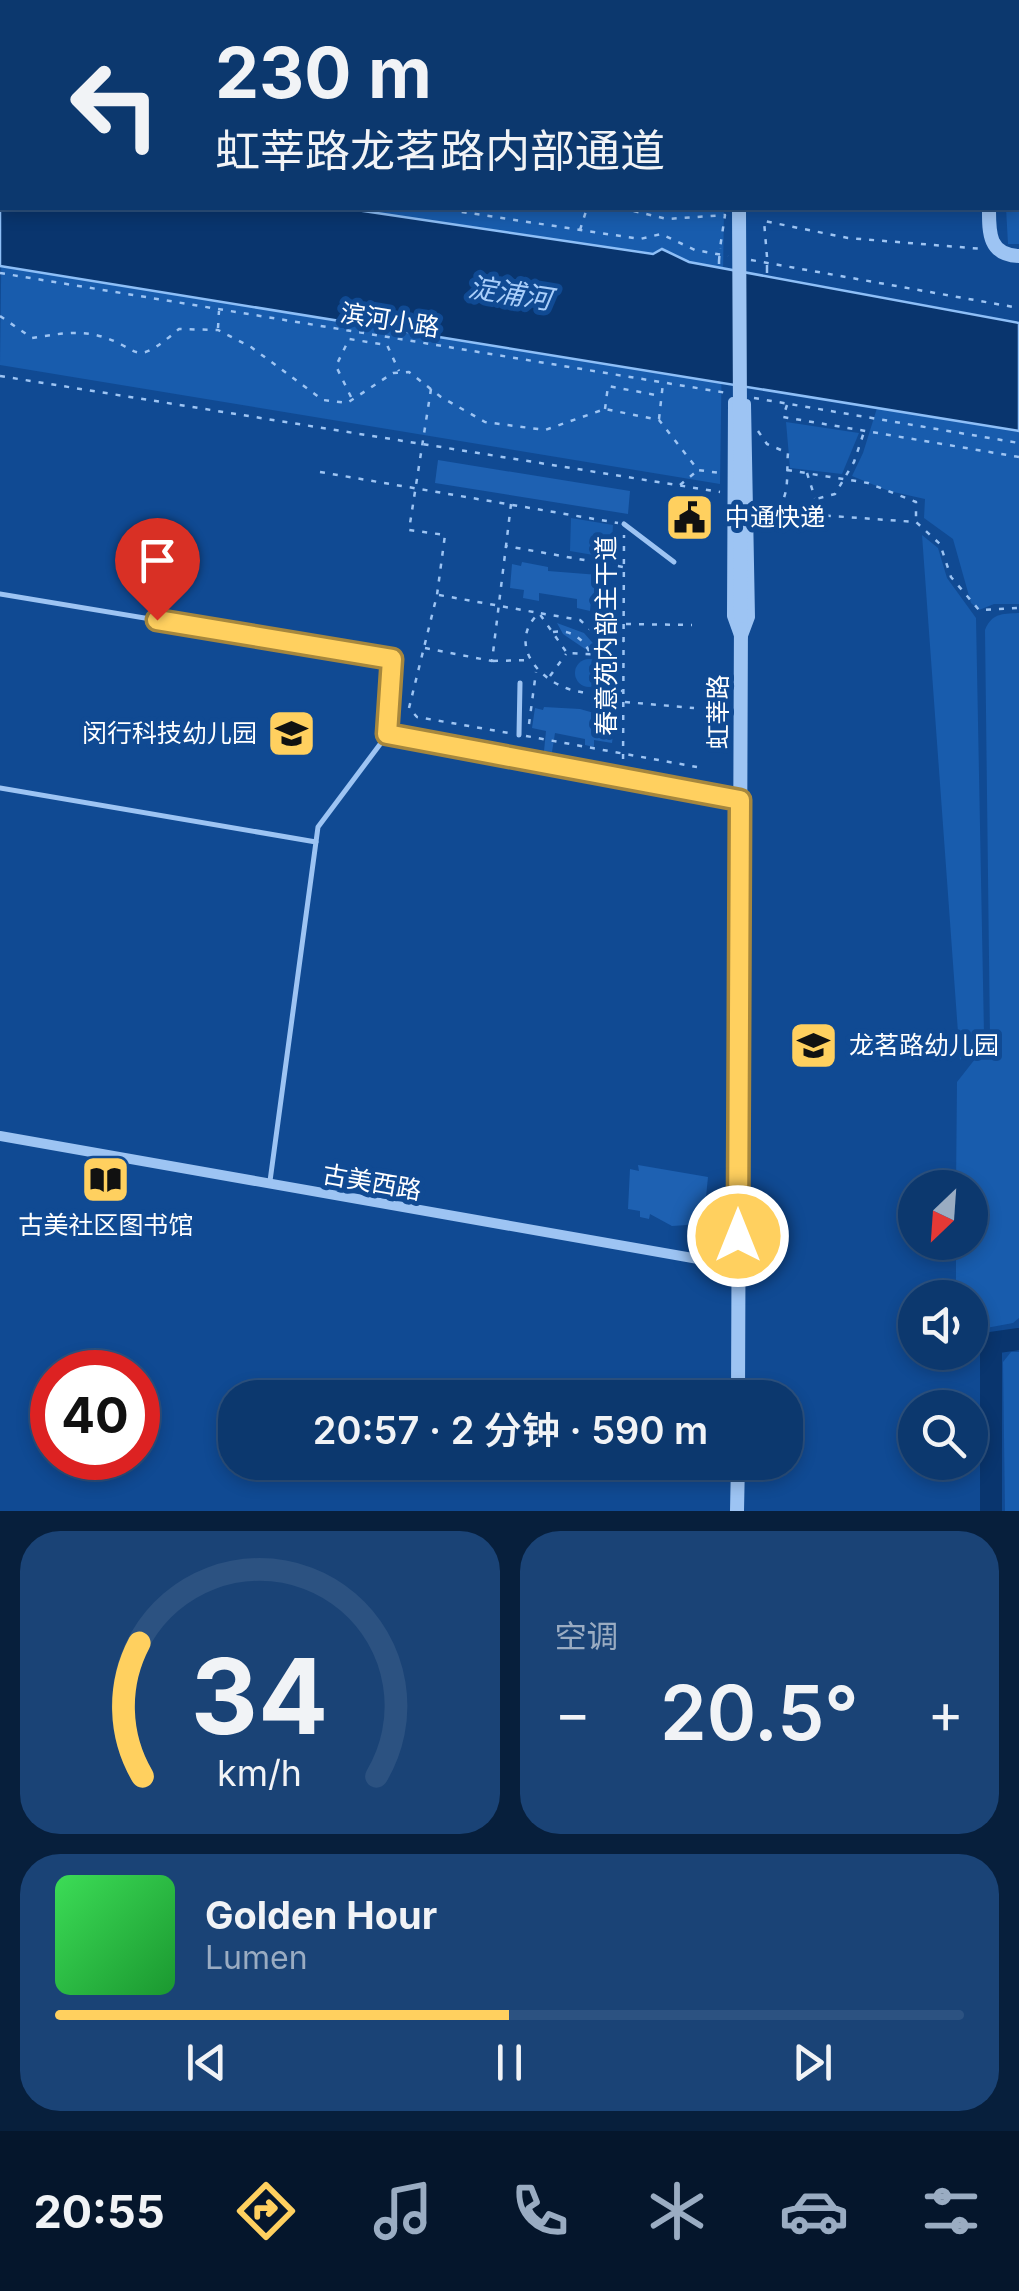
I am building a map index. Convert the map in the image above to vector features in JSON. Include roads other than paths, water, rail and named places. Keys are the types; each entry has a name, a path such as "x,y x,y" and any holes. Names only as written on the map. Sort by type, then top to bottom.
{"street":[{"name":"虹莘路","path":"738,1380 739,210"},
{"path":"989,210 989,230 995,248 1019,256"},
{"path":"733,402 746,404 750,617 741,641 732,616 733,402"},
{"name":"古美西路","path":"0,1136 738,1266"},
{"path":"737,1511 738,1480"}],"lane":[{"path":"624,524 674,562"},
{"path":"0,594 392,659 387,734 318,828 269,1184"},
{"path":"518,735 520,683"},
{"path":"387,734 395,732"},
{"path":"387,734 740,800"},
{"path":"0,788 316,842"}],"water":[{"name":"淀浦河","path":"0,210 356,210 653,254 662,249 689,262 1019,323 1019,431 0,266"}],"waterway":[{"path":"991,1511 991,1343 1019,1339"}],"place":[{"name":"中通快递","path":"690,517"},
{"name":"闵行科技幼儿园","path":"292,733"},
{"name":"龙茗路幼儿园","path":"814,1045"},
{"name":"古美社区图书馆","path":"106,1179"}]}
